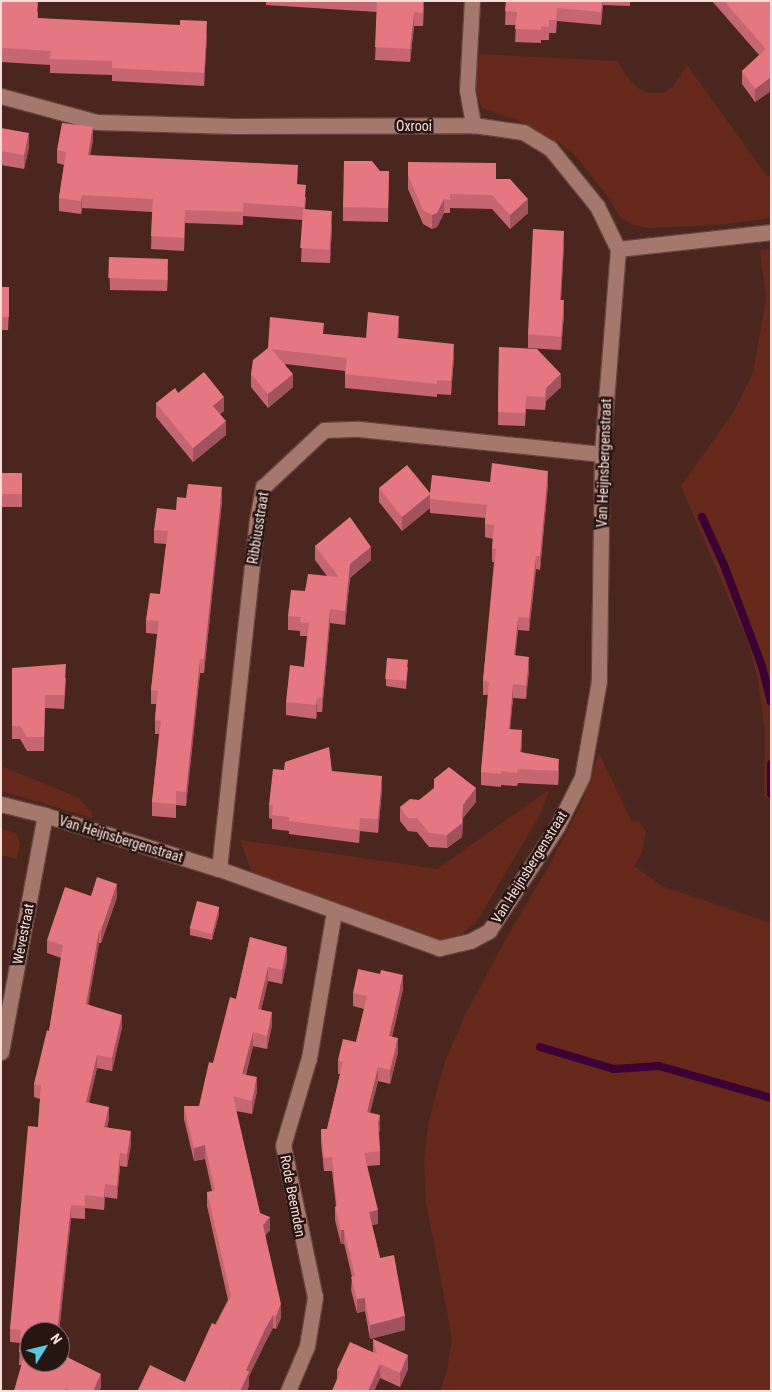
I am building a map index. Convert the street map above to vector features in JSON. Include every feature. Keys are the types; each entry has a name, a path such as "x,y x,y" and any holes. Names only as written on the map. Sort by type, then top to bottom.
{"street":[{"path":"472,1 466,90 473,125"},
{"name":"Oxrooi","path":"1,96 97,122 234,126 473,125 523,132 550,148 597,206 618,249"},
{"path":"618,249 771,232"},
{"name":"Van Heijnsbergenstraat","path":"1,804 45,815 219,869 439,948 470,941 488,931 557,827 582,777 599,681 602,454 618,249"},
{"name":"Ribbiusstraat","path":"219,869 257,520 263,487 324,430 359,429 602,454"},
{"name":"Wevestraat","path":"1,1052 45,815"},
{"name":"Rode Beemden","path":"288,1391 307,1346 315,1297 283,1145 309,1058 334,911"}],"shaded area":[{"path":"478,54 617,61 626,76 638,88 648,93 663,93 673,86 687,65 767,176 771,177 771,218 716,225 648,228 633,225 620,217 608,197 575,155 560,143 516,120 482,108 475,88"},
{"path":"771,249 771,800 764,796 765,732 758,680 749,645 681,486 734,411 753,373 766,299 760,250"},
{"path":"599,753 632,822 638,821 646,831 643,849 634,866 662,886 771,923 771,1391 440,1391 447,1370 452,1338 426,1203 424,1162 428,1124 445,1061 465,1015 581,805"},
{"path":"1,766 79,798 92,812 93,818 1,791"},
{"path":"550,789 540,815 479,918 463,934 448,941 433,939 252,873 240,840 437,869"},
{"path":"1,829 16,833 20,844 17,859 1,855"}],"building":[{"path":"1,1 38,1 37,18 180,25 180,20 207,21 204,73 112,68 112,61 50,59 51,51 1,48"},
{"path":"377,1 423,1 423,13 414,12 410,49 375,47"},
{"path":"506,1 602,1 601,12 557,8 556,20 549,20 549,27 541,26 541,30 515,29 517,12 505,11"},
{"path":"724,1 771,1 771,77 755,89 742,71 766,49"},
{"path":"62,123 93,127 88,155 298,165 297,184 306,185 304,207 243,203 243,212 185,210 184,238 151,236 153,199 82,195 81,201 59,198 66,152 57,150"},
{"path":"1,128 29,133 24,155 1,151"},
{"path":"344,161 372,161 380,171 389,171 388,208 343,207"},
{"path":"408,162 496,163 496,179 510,179 528,199 510,215 492,195 450,194 450,200 444,199 437,213 432,215 423,210 408,175"},
{"path":"303,209 332,211 329,250 300,248"},
{"path":"533,229 564,231 560,300 564,300 561,337 528,334"},
{"path":"109,257 168,259 167,280 108,278"},
{"path":"1,287 9,287 9,317 1,317"},
{"path":"368,312 399,316 397,338 454,344 451,381 437,380 437,384 345,374 347,358 271,349 293,374 268,394 251,374 253,360 268,348 270,317 324,323 323,334 366,338"},
{"path":"499,347 537,349 561,374 546,388 545,397 526,396 525,413 498,412"},
{"path":"204,372 224,397 213,406 226,421 193,448 156,403 175,388 178,393"},
{"path":"492,463 548,471 540,556 536,556 529,618 518,617 514,655 529,657 526,686 513,684 509,729 522,730 520,752 559,759 558,771 518,769 517,773 501,771 501,774 481,772 489,682 483,681 496,549 492,548 494,525 485,524 487,505 430,499 430,494 402,517 379,488 407,465 430,493 432,475 490,482"},
{"path":"1,473 22,473 22,494 1,494"},
{"path":"188,484 222,487 204,659 200,659 186,792 176,791 176,804 152,802 161,721 155,720 158,691 151,690 159,621 146,620 150,593 160,594 168,531 154,530 157,508 176,510 177,497 186,498"},
{"path":"350,517 371,547 350,564 345,611 330,609 322,698 317,698 316,705 286,702 290,665 304,667 309,623 300,622 301,617 288,616 291,590 305,591 308,574 339,577 315,546"},
{"path":"387,658 408,660 406,681 385,679"},
{"path":"66,664 64,695 45,695 44,737 27,737 20,726 12,726 12,668"},
{"path":"329,747 332,771 382,776 378,819 360,818 359,830 289,821 289,817 272,815 273,805 269,805 273,769 284,770 285,762"},
{"path":"449,767 476,788 463,805 462,823 447,835 429,833 417,818 408,818 400,807 410,799 419,800 434,788 434,779"},
{"path":"97,877 117,884 101,930 99,930 86,1004 122,1015 112,1058 97,1055 86,1102 109,1107 104,1127 131,1131 127,1154 120,1153 117,1186 105,1184 104,1197 85,1195 85,1206 71,1205 58,1322 20,1322 20,1330 10,1329 28,1126 38,1127 41,1086 34,1084 47,1030 49,1031 63,945 47,940 65,887 91,896"},
{"path":"197,901 219,907 212,934 190,928"},
{"path":"250,937 287,947 282,970 268,967 258,1009 272,1012 267,1036 253,1032 242,1074 257,1077 252,1101 233,1096 260,1213 270,1217 263,1225 281,1304 276,1316 273,1315 265,1329 246,1370 249,1372 240,1391 230,1389 230,1391 139,1391 150,1365 185,1382 212,1323 216,1325 231,1296 207,1192 215,1191 205,1145 194,1148 184,1106 199,1106 209,1062 213,1063 230,997 236,999"},
{"path":"358,969 380,974 381,970 403,975 389,1036 398,1038 390,1070 378,1067 367,1112 380,1115 378,1124 380,1151 364,1153 378,1210 369,1212 380,1258 394,1255 405,1316 370,1325 365,1298 357,1299 351,1277 355,1276 344,1230 341,1230 335,1207 337,1206 332,1157 324,1158 321,1129 327,1129 343,1062 338,1060 343,1039 356,1042 367,996 353,993"},
{"path":"373,1339 408,1355 400,1373 380,1364 368,1391 332,1391 340,1372 337,1370 350,1342 377,1354"},
{"path":"70,1358 101,1374 93,1391 72,1391 65,1388 64,1391 14,1391 20,1370 20,1372 70,1372"}],"waterway":[{"path":"702,517 724,565 762,666 771,702"},
{"path":"771,764 771,794"},
{"path":"540,1047 614,1069 659,1066 771,1098"}]}
